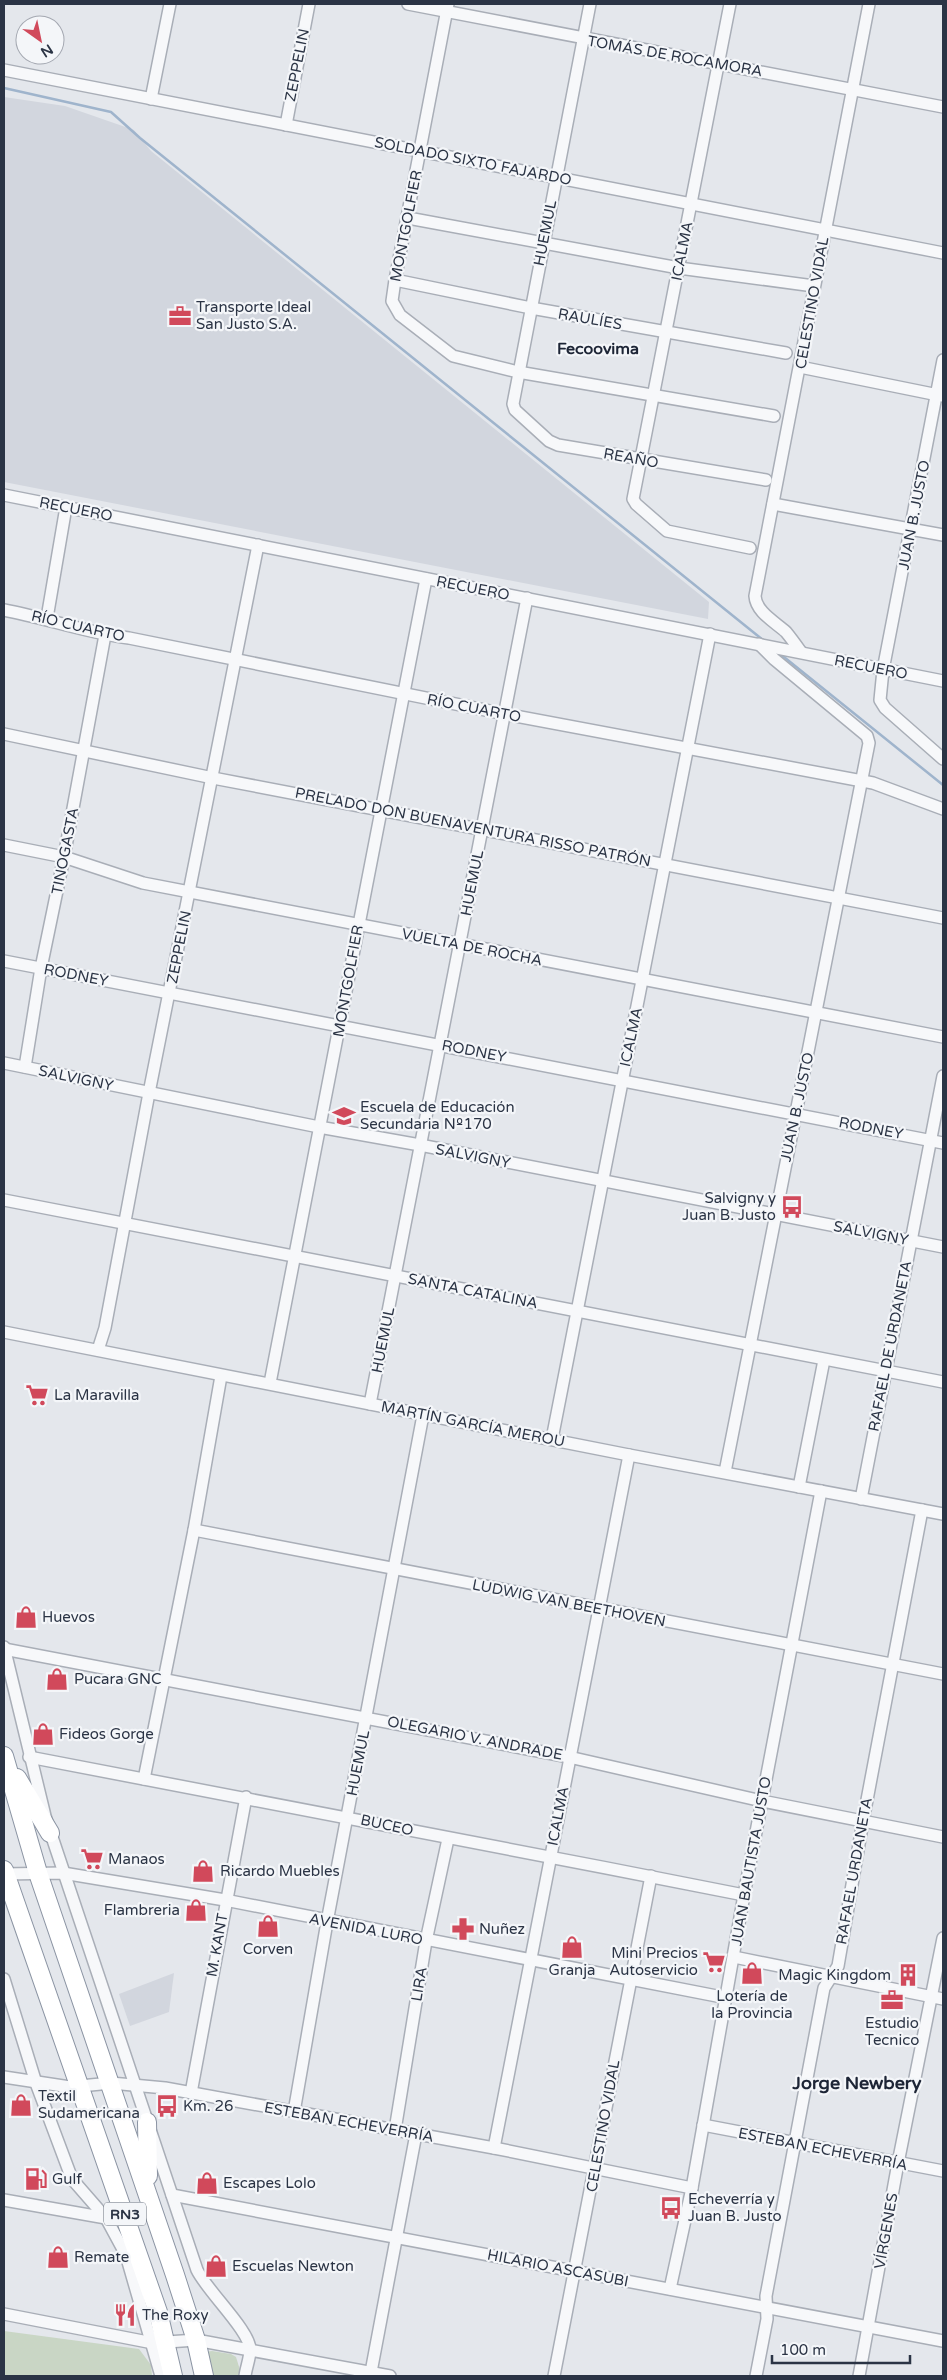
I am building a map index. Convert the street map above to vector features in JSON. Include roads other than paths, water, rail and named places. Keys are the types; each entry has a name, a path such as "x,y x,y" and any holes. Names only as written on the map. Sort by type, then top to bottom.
{"highway":[{"path":"4,1756 50,1833"},
{"name":"RN3","path":"4,1756 38,1873 148,2194 196,2340 204,2376"},
{"name":"RN3","path":"4,1873 117,2188 158,2312 160,2342 173,2376"},
{"path":"147,2122 148,2194"},
{"path":"117,2188 126,2254"}],"street":[{"path":"152,99 170,4"},
{"name":"ZEPPELIN","path":"286,125 309,4"},
{"name":"TOMÁS DE ROCAMORA","path":"408,4 447,8 584,39 943,106"},
{"name":"HUEMUL","path":"512,404 590,4"},
{"name":"ICALMA","path":"730,4 633,499 636,504 667,531 750,548"},
{"name":"CELESTINO VIDAL","path":"801,652 788,634 756,603 814,286 869,4"},
{"name":"MONTGOLFIER","path":"447,8 392,301 400,315 445,352 462,359 518,372"},
{"name":"SOLDADO SIXTO FAJARDO","path":"4,70 943,253"},
{"path":"408,218 679,268 814,286"},
{"name":"RAULÍES","path":"395,280 530,308 786,353"},
{"name":"JUAN B. JUSTO","path":"943,360 940,395 883,670 880,700 885,708 943,759"},
{"path":"800,367 940,395"},
{"path":"518,372 774,416"},
{"name":"REAÑO","path":"512,404 515,410 550,441 558,445 766,480"},
{"name":"RECUERO","path":"4,495 943,681"},
{"path":"773,504 943,535"},
{"path":"47,618 66,507"},
{"name":"ZEPPELIN","path":"98,1350 105,1328 149,1093 258,545"},
{"name":"MONTGOLFIER","path":"270,1383 426,579"},
{"name":"HUEMUL","path":"370,1404 527,598"},
{"name":"RÍO CUARTO","path":"4,610 47,618 105,635 129,638 235,661 861,781 943,809"},
{"name":"ICALMA","path":"552,1439 710,634"},
{"name":"TINOGASTA","path":"25,1067 41,968 64,857 105,635"},
{"name":"JUAN B. JUSTO","path":"725,1472 775,1214 817,1014 869,742 867,736 774,659 759,644"},
{"name":"PRELADO DON BUENAVENTURA RISSO PATRÓN","path":"4,734 213,778 943,918"},
{"name":"VUELTA DE ROCHA","path":"4,845 64,857 143,883 943,1037"},
{"name":"RODNEY","path":"4,961 943,1143"},
{"name":"SALVIGNY","path":"4,1063 320,1127 943,1248"},
{"name":"RAFAEL DE URDANETA","path":"861,1499 884,1372 943,1076"},
{"name":"SANTA CATALINA","path":"4,1200 293,1258 396,1276 943,1382"},
{"name":"MARTÍN GARCÍA MEROU","path":"4,1332 221,1376 270,1383 423,1415 943,1514"},
{"path":"799,1487 824,1360"},
{"path":"144,1779 194,1530 221,1376"},
{"name":"HUEMUL","path":"294,2112 327,1922 396,1569 423,1415"},
{"name":"ICALMA","path":"494,2148 629,1455"},
{"name":"JUAN BAUTISTA JUSTO","path":"670,2290 692,2188 790,1645 821,1491"},
{"name":"RAFAEL URDANETA","path":"756,2376 767,2308 766,2296 824,1988 838,1966 863,1822 922,1510"},
{"name":"LUDWIG VAN BEETHOVEN","path":"194,1530 943,1674"},
{"path":"4,1648 29,1758 63,1873 201,2279 247,2337 250,2350 245,2376"},
{"name":"OLEGARIO V. ANDRADE","path":"4,1648 163,1681 367,1717 569,1757 762,1801 943,1837"},
{"name":"BUCEO","path":"29,1758 246,1797 448,1839 744,1895"},
{"name":"M. KANT","path":"191,2093 225,1900 246,1797"},
{"name":"LIRA","path":"395,2130 426,1941 448,1839"},
{"name":"AVENIDA LURO","path":"4,1873 63,1873 225,1900 327,1922 727,1998"},
{"name":"CELESTINO VIDAL","path":"554,2376 651,1876"},
{"name":"VÍRGENES","path":"859,2376 898,2163 943,1938"},
{"path":"734,1957 943,1998"},
{"path":"4,1978 36,2083 72,2179 106,2218 126,2254 160,2342 161,2376"},
{"name":"ESTEBAN ECHEVERRÍA","path":"4,2077 36,2083 80,2087 111,2083 134,2083 494,2148 595,2170 692,2188"},
{"name":"ESTEBAN ECHEVERRÍA","path":"703,2126 943,2171"},
{"path":"371,2372 416,2134"},
{"name":"HILARIO ASCASUBI","path":"172,2195 943,2341"},
{"path":"4,2200 106,2218"},
{"path":"4,2314 160,2342 196,2340 390,2376"}],"waterway":[{"path":"4,88 111,112 140,138 763,640"},
{"path":"779,653 943,785"}],"place":[{"name":"Transporte Ideal San Justo S.A.","path":"180,316"},
{"name":"Escuela de Educación Secundaria Nº170","path":"344,1116"},
{"name":"Salvigny y Juan B. Justo","path":"792,1207"},
{"name":"La Maravilla","path":"37,1395"},
{"name":"Huevos","path":"26,1617"},
{"name":"Pucara GNC","path":"57,1679"},
{"name":"Fideos Gorge","path":"43,1734"},
{"name":"Manaos","path":"92,1859"},
{"name":"Ricardo Muebles","path":"203,1871"},
{"name":"Flambreria","path":"196,1910"},
{"name":"Corven","path":"268,1926"},
{"name":"Nuñez","path":"463,1929"},
{"name":"Granja","path":"572,1947"},
{"name":"Mini Precios Autoservicio","path":"714,1962"},
{"name":"Lotería de la Provincia","path":"752,1973"},
{"name":"Magic Kingdom","path":"908,1975"},
{"name":"Estudio Tecnico","path":"892,2000"},
{"name":"Textil Sudamericana","path":"21,2105"},
{"name":"Km. 26","path":"167,2106"},
{"name":"Gulf","path":"36,2179"},
{"name":"Escapes Lolo","path":"207,2183"},
{"name":"Echeverría y Juan B. Justo","path":"671,2208"},
{"name":"Remate","path":"58,2257"},
{"name":"Escuelas Newton","path":"216,2266"},
{"name":"The Roxy","path":"125,2315"}],"district":[{"name":"Fecoovima","path":"598,349"},
{"name":"Jorge Newbery","path":"857,2083"}]}
